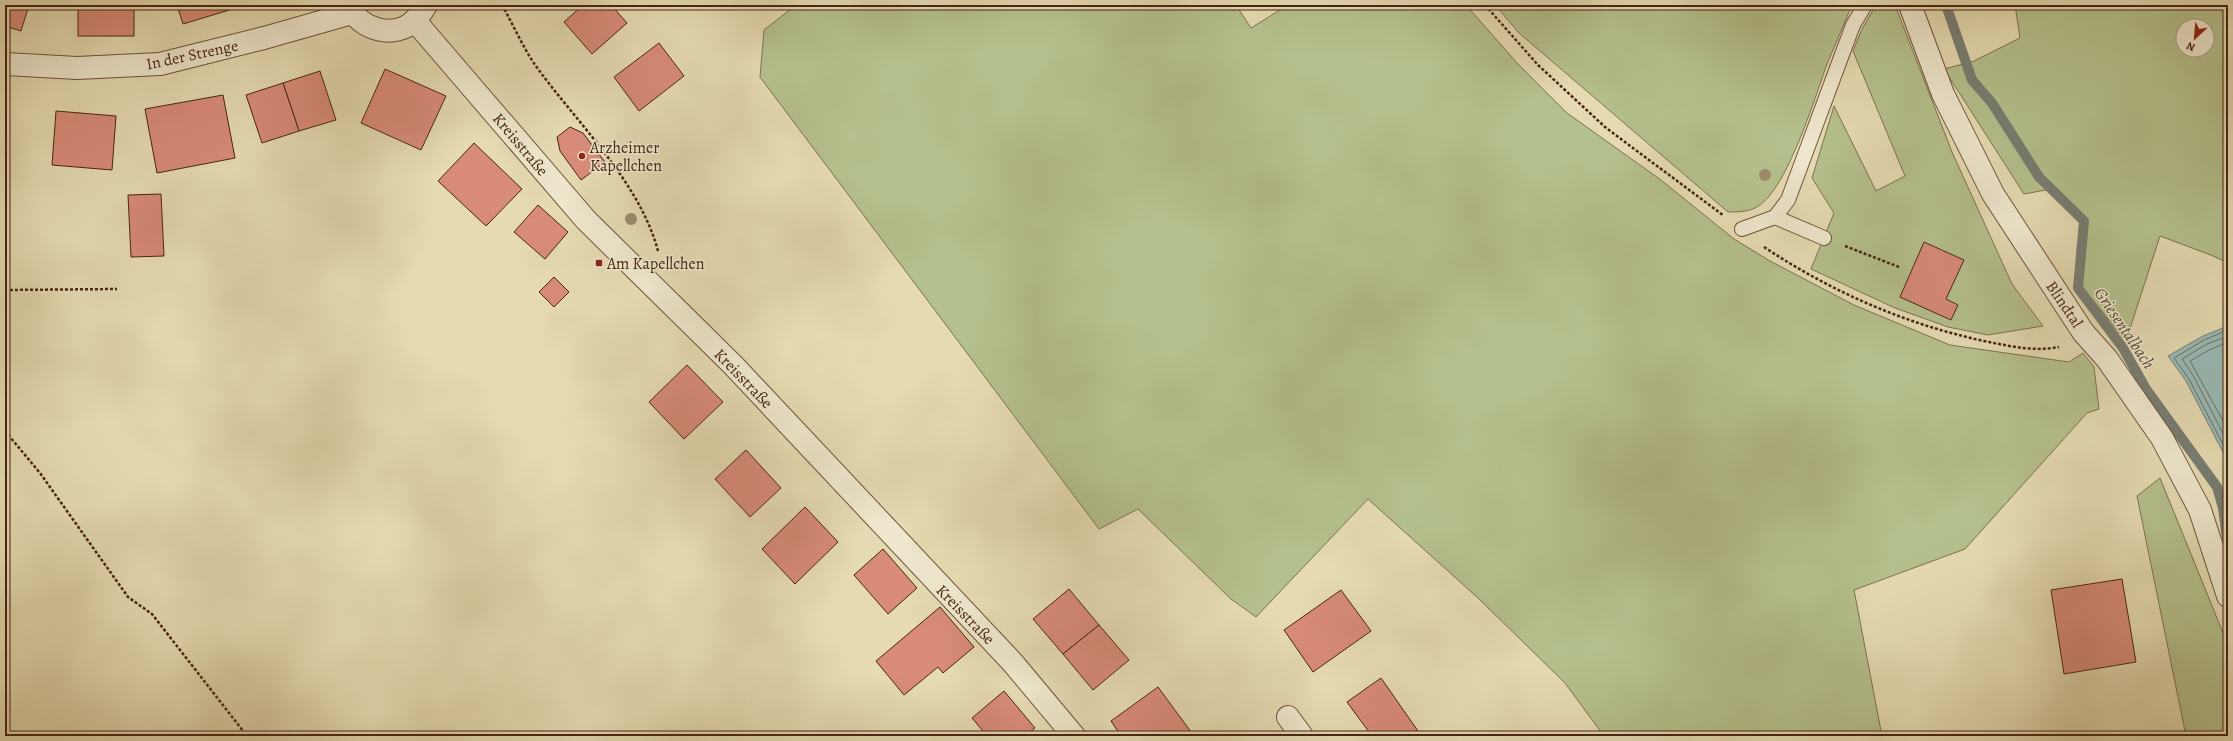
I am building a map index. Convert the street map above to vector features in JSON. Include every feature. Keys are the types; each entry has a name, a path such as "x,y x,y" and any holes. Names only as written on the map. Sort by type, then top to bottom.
{"street":[{"name":"Blindtal","path":"1910,5 1943,94 1993,194 2083,332 2107,359 2162,438 2200,510 2228,596"},
{"name":"Kreisstraße","path":"350,9 362,23 375,29 389,31 403,28 421,13 586,220 733,366 1013,663 1074,736"},
{"name":"In der Strenge","path":"5,64 77,68 160,64 264,38 350,9"},
{"path":"1288,717 1302,736"}],"lane":[{"path":"1742,229 1775,217 1788,200 1853,25 1865,5"},
{"path":"1775,217 1824,238"}],"path":[{"path":"502,5 537,67 614,165 653,230 659,253 656,289"},
{"path":"1485,5 1538,65 1605,127 1742,229 1759,244 1810,276 1894,315 1962,336 2010,346 2043,349 2062,347"},
{"path":"1824,238 1899,267"},
{"path":"5,290 117,290"},
{"path":"5,431 40,473 128,596 152,614 247,736"}],"green space":[{"path":"796,5 1236,5 1251,28 1288,5 1466,5 1517,63 1567,113 1661,180 1734,239 1770,261 1854,305 1950,345 2069,362 2083,353 2094,367 2099,409 2087,413 1965,549 1854,590 1882,736 1604,736 1565,683 1478,598 1368,499 1256,617 1231,599 1138,509 1099,529 760,77 764,30"},
{"path":"1495,5 1852,5 1827,64 1798,143 1778,184 1767,199 1755,208 1745,211 1728,212 1519,33"},
{"path":"1876,5 1895,5 1952,152 2012,284 2043,326 1988,335 1948,327 1895,308 1811,269 1834,213 1812,178 1834,106 1876,191 1905,176 1853,51 1862,29"},
{"path":"2015,5 2228,5 2228,263 2160,236 2126,341 2082,287 2088,220 2057,188 2024,194 1944,69 1974,61 2020,38"},
{"path":"2160,478 2228,645 2228,736 2186,736 2137,496"}],"water":[{"path":"2228,326 2228,462 2186,381 2168,356 2203,336"}],"building":[{"path":"5,5 29,5 21,31 5,26"},
{"path":"78,5 134,5 134,36 78,36"},
{"path":"177,5 235,5 236,8 183,24"},
{"path":"583,5 611,5 627,23 592,54 564,22"},
{"path":"659,43 684,76 639,111 614,77"},
{"path":"385,69 446,96 421,150 361,123"},
{"path":"320,71 336,120 299,131 283,83"},
{"path":"283,83 299,131 262,143 246,95"},
{"path":"223,95 235,158 157,173 145,109"},
{"path":"56,111 116,116 112,170 52,165"},
{"name":"Arzheimer Kapellchen","path":"570,127 583,133 605,162 581,180 560,151 557,137"},
{"path":"474,143 522,189 486,226 438,181"},
{"path":"161,194 164,256 131,257 128,195"},
{"path":"538,205 568,232 545,259 514,232"},
{"path":"1924,242 1964,260 1946,299 1958,305 1951,320 1900,297"},
{"path":"554,277 569,292 554,307 539,292"},
{"path":"687,365 723,402 684,439 649,402"},
{"path":"746,450 781,488 750,517 715,479"},
{"path":"805,507 838,542 795,584 762,549"},
{"path":"883,549 917,588 888,614 854,575"},
{"path":"2122,579 2136,662 2064,674 2051,590"},
{"path":"1069,589 1099,625 1063,654 1033,619"},
{"path":"1341,590 1371,631 1313,672 1284,630"},
{"path":"940,607 974,647 943,673 938,667 904,695 876,661"},
{"path":"1099,625 1129,660 1093,690 1063,654"},
{"path":"1381,678 1418,731 1411,736 1372,736 1347,702"},
{"path":"1158,687 1194,736 1121,736 1111,721"},
{"path":"1004,691 1035,728 1025,736 987,736 972,718"}],"waterway":[{"name":"Griesentalbach","path":"1946,5 1972,80 1992,103 2039,177 2084,221 2078,288 2123,348 2146,389 2217,487 2223,508 2228,545"}],"place":[{"name":"Arzheimer Kapellchen","path":"582,156"},
{"name":"Am Kapellchen","path":"599,263"}]}
